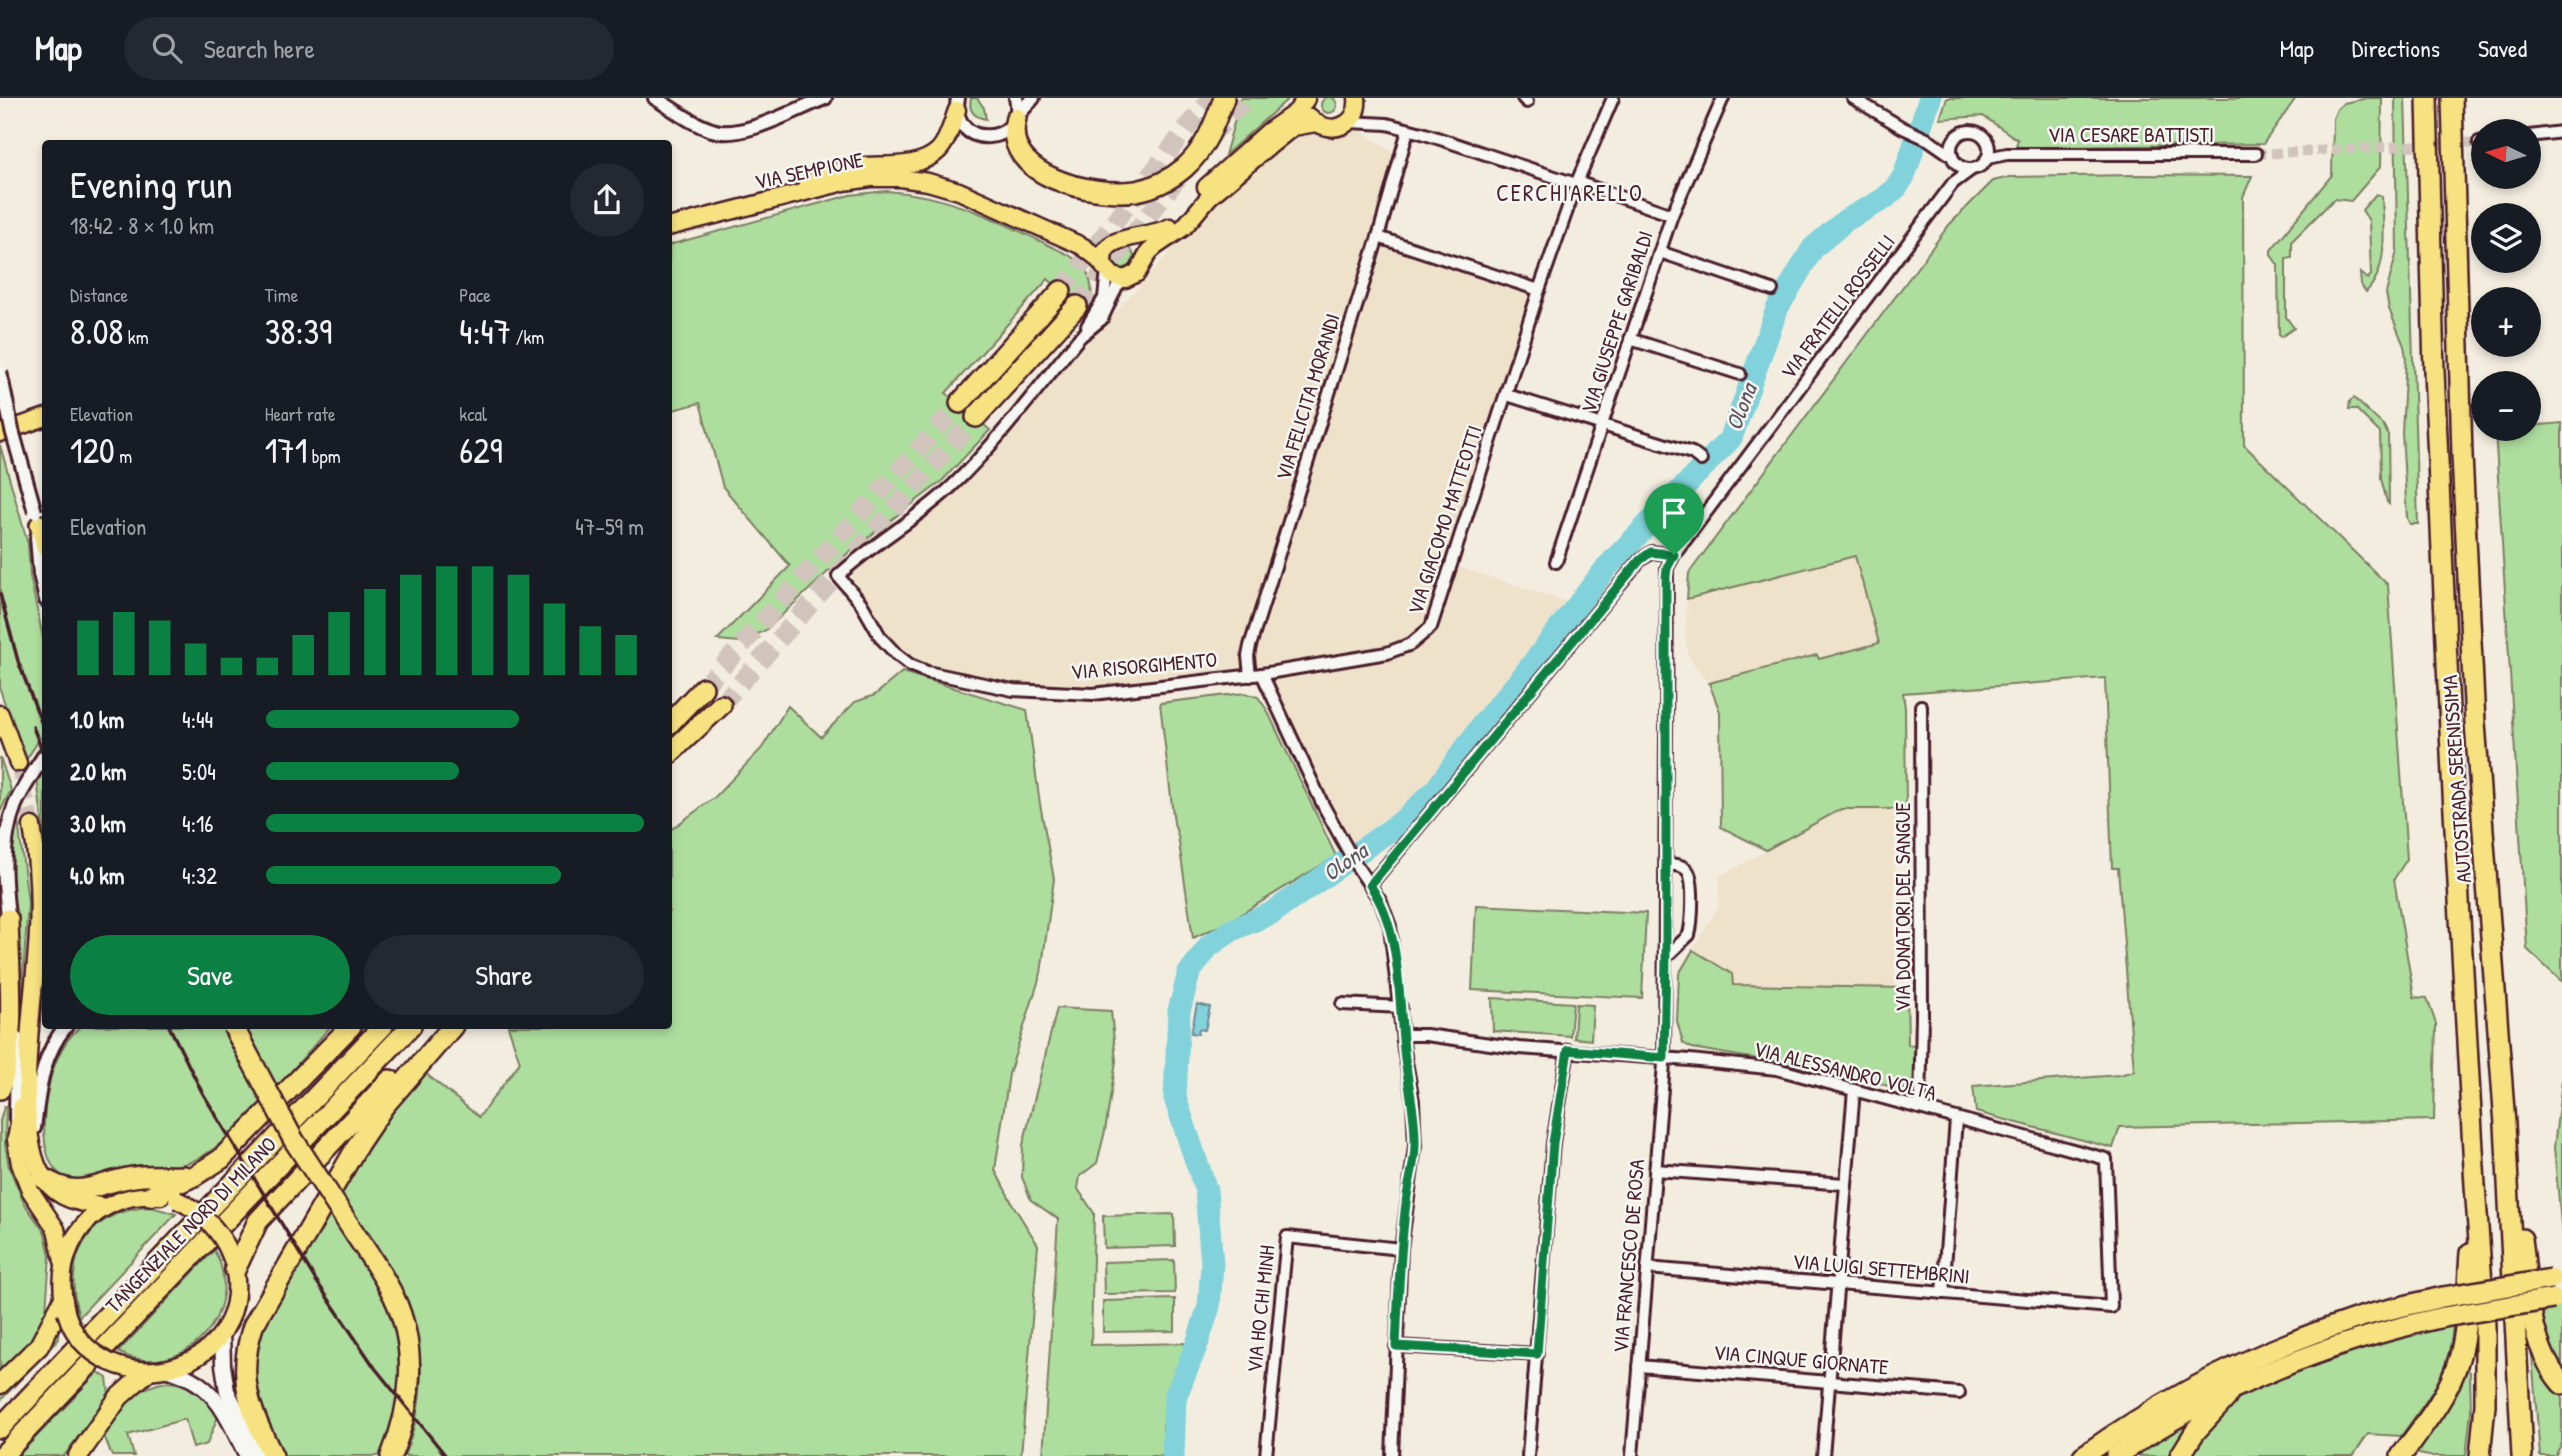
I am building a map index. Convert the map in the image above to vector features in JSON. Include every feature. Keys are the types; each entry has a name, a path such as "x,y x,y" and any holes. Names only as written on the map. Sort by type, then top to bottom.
{"highway":[{"path":"1016,108 1013,126 1016,143 1028,161 1040,171 1082,188 1109,192 1134,191 1164,182 1192,161 1205,142 1224,98"},
{"name":"AUTOSTRADA SERENISSIMA","path":"2427,98 2435,398 2452,775 2487,1376 2480,1456"},
{"name":"AUTOSTRADA SERENISSIMA","path":"2452,98 2462,455 2473,682 2505,1124 2522,1456"},
{"path":"960,403 1061,291"},
{"path":"976,417 1077,306"},
{"path":"672,721 703,688"},
{"path":"672,751 721,705"},
{"path":"672,758 685,738"},
{"path":"0,1089 8,1058 10,1024 8,919"},
{"path":"0,996 0,1060"},
{"path":"235,1029 293,1139 395,1298 407,1340 409,1390 403,1425 391,1456"},
{"path":"150,1196 196,1175 221,1159 348,1029"},
{"name":"TANGENZIALE NORD DI MILANO","path":"0,1428 380,1029"},
{"name":"TANGENZIALE NORD DI MILANO","path":"2,1456 408,1029"},
{"path":"236,1270 258,1221 440,1029"},
{"path":"273,1456 253,1413 245,1383 245,1357 253,1326 359,1143 384,1106 450,1029"},
{"path":"2505,1124 2532,1317 2547,1363 2562,1384"},
{"path":"44,1178 63,1188 84,1191 136,1176 196,1175"},
{"path":"2401,1456 2438,1404 2458,1364 2464,1338 2475,1185"},
{"path":"2083,1456 2156,1408 2196,1386 2275,1349 2358,1318 2443,1297 2557,1288"},
{"path":"2116,1456 2175,1418 2239,1387 2336,1347 2557,1288"},
{"path":"0,1384 39,1346 65,1306"},
{"path":"78,1456 119,1397 147,1372"},
{"path":"2180,1456 2207,1417 2239,1387"}],"main road":[{"path":"1306,99 1307,108 1316,123"},
{"name":"VIA SEMPIONE","path":"1037,225 1092,240 1119,240 1152,235 1171,227 1203,189 1269,131 1296,112 1306,99"},
{"path":"780,198 828,174 869,165 908,164 929,158 942,145 956,102"},
{"path":"1125,279 1132,277 1156,246 1184,227 1209,197 1293,127 1316,123 1332,129 1350,122 1357,102"},
{"name":"VIA SEMPIONE","path":"672,226 844,182 900,178 928,182 959,191 1037,225 1089,251 1113,276 1125,279"},
{"path":"1106,269 1104,254 1110,244 1119,240 1129,240 1139,248 1143,261 1141,267"},
{"path":"0,433 42,418"},
{"path":"0,714 18,763"},
{"path":"32,826 40,892 26,1091 20,1115 24,1141 20,1164 26,1183 57,1229 64,1264 65,1306 79,1341 96,1356 120,1367 147,1372 168,1370 199,1357 222,1332 233,1308 236,1270 226,1245 207,1219 177,1200 150,1196 130,1198 106,1206 80,1229 68,1249 64,1264"},
{"path":"24,1141 44,1178 63,1196 79,1203 106,1206"},
{"path":"222,1332 227,1391 260,1456"},
{"path":"168,1370 186,1375 213,1395 247,1456"}],"street":[{"path":"655,98 703,127 728,133 751,128 825,98"},
{"path":"956,102 965,127 980,136 1000,134 1010,127 1016,108 1033,98"},
{"path":"1378,237 1539,290 1576,183 1613,98"},
{"name":"VIA GIUSEPPE GARIBALDI","path":"1556,562 1672,215 1723,98"},
{"path":"1853,98 1929,140 1962,167 1972,169 1982,165 1987,159 1988,145 1982,135 1970,131 1955,139 1929,140"},
{"path":"1357,102 1387,124"},
{"path":"1350,122 1387,124 1408,130 1672,215"},
{"name":"VIA FELICITA MORANDI","path":"1250,676 1250,646 1378,237 1408,130"},
{"path":"2541,135 2562,132"},
{"path":"1953,183 1955,139"},
{"name":"VIA CESARE BATTISTI","path":"1988,145 2007,154"},
{"name":"VIA CESARE BATTISTI","path":"1987,159 2007,154 2256,154"},
{"name":"VIA FRATELLI ROSSELLI","path":"1674,555 1953,183 1972,169"},
{"path":"1660,252 1772,290"},
{"path":"1080,337 1104,298 1106,269"},
{"path":"1080,337 1102,319 1117,286 1125,279"},
{"name":"VIA GIACOMO MATTEOTTI","path":"1262,674 1387,653 1411,644 1431,627 1539,290"},
{"name":"VIA RISORGIMENTO","path":"1080,337 950,487 863,553 838,576 861,603 881,638 909,666 989,685 1093,694 1262,674"},
{"path":"1630,339 1740,374"},
{"path":"0,372 12,430 40,526 42,583"},
{"path":"1507,394 1692,453 1702,460"},
{"path":"1370,885 1640,560 1651,552 1674,555"},
{"name":"VIA FRANCESCO DE ROSA","path":"1632,1456 1664,1058 1666,577 1667,568 1674,555"},
{"path":"1262,674 1339,835 1381,902 1390,926 1414,1116 1414,1159 1406,1198 1401,1249 1392,1456"},
{"name":"VIA DONATORI DEL SANGUE","path":"1920,1108 1922,706"},
{"path":"24,1141 18,1009 3,845 15,804 42,760"},
{"path":"1666,864 1678,865 1688,871 1692,892 1689,935 1666,957"},
{"path":"1342,1004 1401,1007"},
{"path":"24,1141 41,1074 52,1043 64,1029"},
{"name":"VIA ALESSANDRO VOLTA","path":"1403,1035 1426,1035 1519,1048 1777,1069 2106,1159 2112,1307"},
{"path":"1528,1456 1553,1143 1568,1050"},
{"path":"1823,1456 1854,1090"},
{"path":"1942,1293 1956,1119"},
{"path":"1656,1170 1845,1184"},
{"name":"VIA HO CHI MINH","path":"1266,1456 1287,1237 1401,1249"},
{"name":"VIA LUIGI SETTEMBRINI","path":"1647,1268 2112,1307"},
{"path":"1396,1346 1537,1354"},
{"name":"VIA CINQUE GIORNATE","path":"1639,1366 1959,1393"}],"shaded area":[{"path":"1358,129 1393,153 1353,308 1361,314 1387,240 1545,290 1456,566 1568,602 1529,657 1420,793 1351,844 1266,666 1165,676 1141,682 1067,688 1022,685 956,673 915,662 900,650 852,578 866,556 970,472 1161,262 1206,208 1297,130"},
{"path":"1856,556 1879,644 1818,659 1817,655 1709,683 1696,669 1688,655 1685,636 1687,599"},
{"path":"1895,808 1895,987 1732,985 1732,974 1693,950 1719,904 1719,877 1841,809"}],"green space":[{"path":"1326,97 1332,97 1337,105 1335,111 1326,113 1321,108 1321,102"},
{"path":"971,98 977,98 984,108 986,119 973,113"},
{"path":"1241,98 1289,98 1225,155"},
{"path":"1947,98 2296,98 2263,144 2015,148 2018,140 1983,116 1940,119"},
{"path":"2368,98 2382,100 2381,166 2351,201 2334,199 2292,241 2292,258 2286,259 2286,317 2294,328 2281,337 2278,265 2271,255 2271,250 2332,175 2333,119 2337,109 2344,103"},
{"path":"2395,98 2405,98 2418,524 2410,524 2407,518 2402,433 2406,357 2386,293 2397,251"},
{"path":"2252,176 2243,197 2244,445 2388,585 2407,859 2394,879 2414,997 2427,998 2436,1024 2434,1120 2120,1127 2113,1148 1976,1112 1973,1086 2119,1075 2134,1071 2118,868 2112,868 2105,678 1903,693 1906,809 1841,809 1766,850 1721,827 1720,712 1709,683 1817,655 1819,659 1879,643 1855,556 1687,599 1689,573 1949,225 1993,181 2010,177"},
{"path":"886,191 911,194 958,205 1002,223 1077,261 1090,281 1090,305 1087,314 1048,279 946,393 990,430 941,482 849,552 766,630 740,642 717,640 790,566 723,487 700,403 672,410 672,244 850,195"},
{"path":"2376,194 2382,196 2382,259 2374,282 2366,292 2361,285 2360,273 2367,279 2371,275 2369,221 2362,210"},
{"path":"1123,247 1133,254 1134,258 1127,268 1123,269 1113,262 1112,258 1119,248"},
{"path":"2354,398 2384,426 2388,435 2389,504 2381,478 2380,433 2356,409 2349,409 2350,401"},
{"path":"2562,423 2562,982 2527,949 2496,441 2541,441 2541,425"},
{"path":"0,445 28,544 30,576 42,633 42,736 24,763 0,689"},
{"path":"902,672 1027,710 1054,879 1041,973 1009,1074 995,1170 1038,1245 1021,1456 404,1456 420,1395 421,1366 417,1338 398,1284 367,1230 350,1242 385,1301 393,1321 401,1362 397,1416 383,1456 280,1456 257,1402 252,1364 260,1334 367,1142 425,1073 479,1117 520,1062 509,1029 672,1029 672,829 715,797 762,748 788,706 821,737 855,702 875,695"},
{"path":"1245,693 1258,697 1267,710 1336,856 1228,922 1193,938 1174,823 1160,703"},
{"path":"0,757 11,790 0,812"},
{"path":"42,770 42,820 37,778"},
{"path":"15,819 18,820 28,903 22,991 8,866"},
{"path":"1476,905 1646,913 1642,998 1472,990"},
{"path":"1693,950 1732,974 1733,985 1907,988 1908,1045 1915,1046 1915,1077 1912,1086 1898,1089 1852,1075 1692,1048 1683,1043 1677,1021 1679,974"},
{"path":"1492,998 1573,1003 1570,1036 1493,1031"},
{"path":"1576,1004 1593,1005 1591,1040 1574,1038"},
{"path":"1057,1008 1111,1011 1116,1061 1105,1131 1097,1163 1080,1176 1078,1189 1094,1213 1091,1345 1189,1343 1163,1425 1165,1456 1043,1456 1058,1219 1031,1200 1022,1177 1023,1145"},
{"path":"78,1029 328,1029 248,1118 212,1150 187,1163 127,1167 81,1181 66,1178 55,1170 48,1156 45,1140 44,1121 49,1084 61,1051"},
{"path":"2562,1080 2562,1236 2554,1147"},
{"path":"4,1107 9,1167 24,1203 45,1233 50,1256 46,1311 40,1326 30,1341 0,1370 0,1121"},
{"path":"151,1207 176,1214 79,1317 74,1275 77,1257 85,1241 110,1217 129,1210"},
{"path":"1174,1214 1175,1246 1104,1248 1103,1216"},
{"path":"214,1250 223,1274 223,1297 216,1318 203,1337 186,1351 165,1359 142,1360 118,1352"},
{"path":"1174,1260 1175,1293 1104,1294 1103,1262"},
{"path":"1175,1299 1175,1331 1103,1332 1103,1301"},
{"path":"2562,1304 2562,1375 2537,1307"},
{"path":"2453,1322 2448,1356 2437,1384 2401,1436 2368,1434 2353,1456 2187,1456 2232,1403 2251,1390 2308,1362"},
{"path":"57,1329 59,1339 0,1401 0,1392"},
{"path":"2535,1354 2562,1394 2562,1443 2555,1456 2540,1456 2532,1355"},
{"path":"2466,1369 2470,1372 2471,1411 2466,1456 2419,1454 2416,1449"},
{"path":"98,1372 107,1378 109,1394 64,1456 18,1456"},
{"path":"167,1382 185,1385 197,1391 218,1416 207,1444 193,1448 185,1419 128,1435 134,1456 112,1456 103,1433 129,1400 145,1389"},
{"path":"2200,1416 2172,1456 2125,1456"}],"water":[{"path":"1197,1004 1210,1007 1205,1030 1199,1029 1198,1034 1191,1033"}],"waterway":[{"name":"Olona","path":"1173,1456 1175,1398 1209,1306 1212,1264 1206,1190 1175,1098 1179,1011 1189,973 1209,946 1232,930 1272,913 1400,823 1435,791 1485,721 1607,567 1731,438 1777,309 1813,248 1846,220 1884,199 1896,188 1904,176 1930,98"}],"tunnel":[{"path":"1061,291 1212,98"},
{"path":"1210,137 1246,98"},
{"path":"2256,154 2471,142"},
{"path":"1077,306 1185,169"},
{"path":"703,688 960,403"},
{"path":"721,705 976,417"},
{"path":"18,763 32,826"}],"railway":[{"path":"0,594 18,661 42,724"},
{"path":"33,727 42,750"},
{"path":"170,1029 202,1092 315,1279 375,1368 446,1456"}],"district":[{"name":"CERCHIARELLO","path":"1570,193"}],"route":[{"path":"1651,552 1674,555 1667,568 1666,577 1664,1058 1568,1050 1553,1143 1537,1354 1396,1346 1401,1249 1406,1198 1414,1159 1414,1116 1390,926 1381,902 1370,885 1640,560 1651,552"}]}
